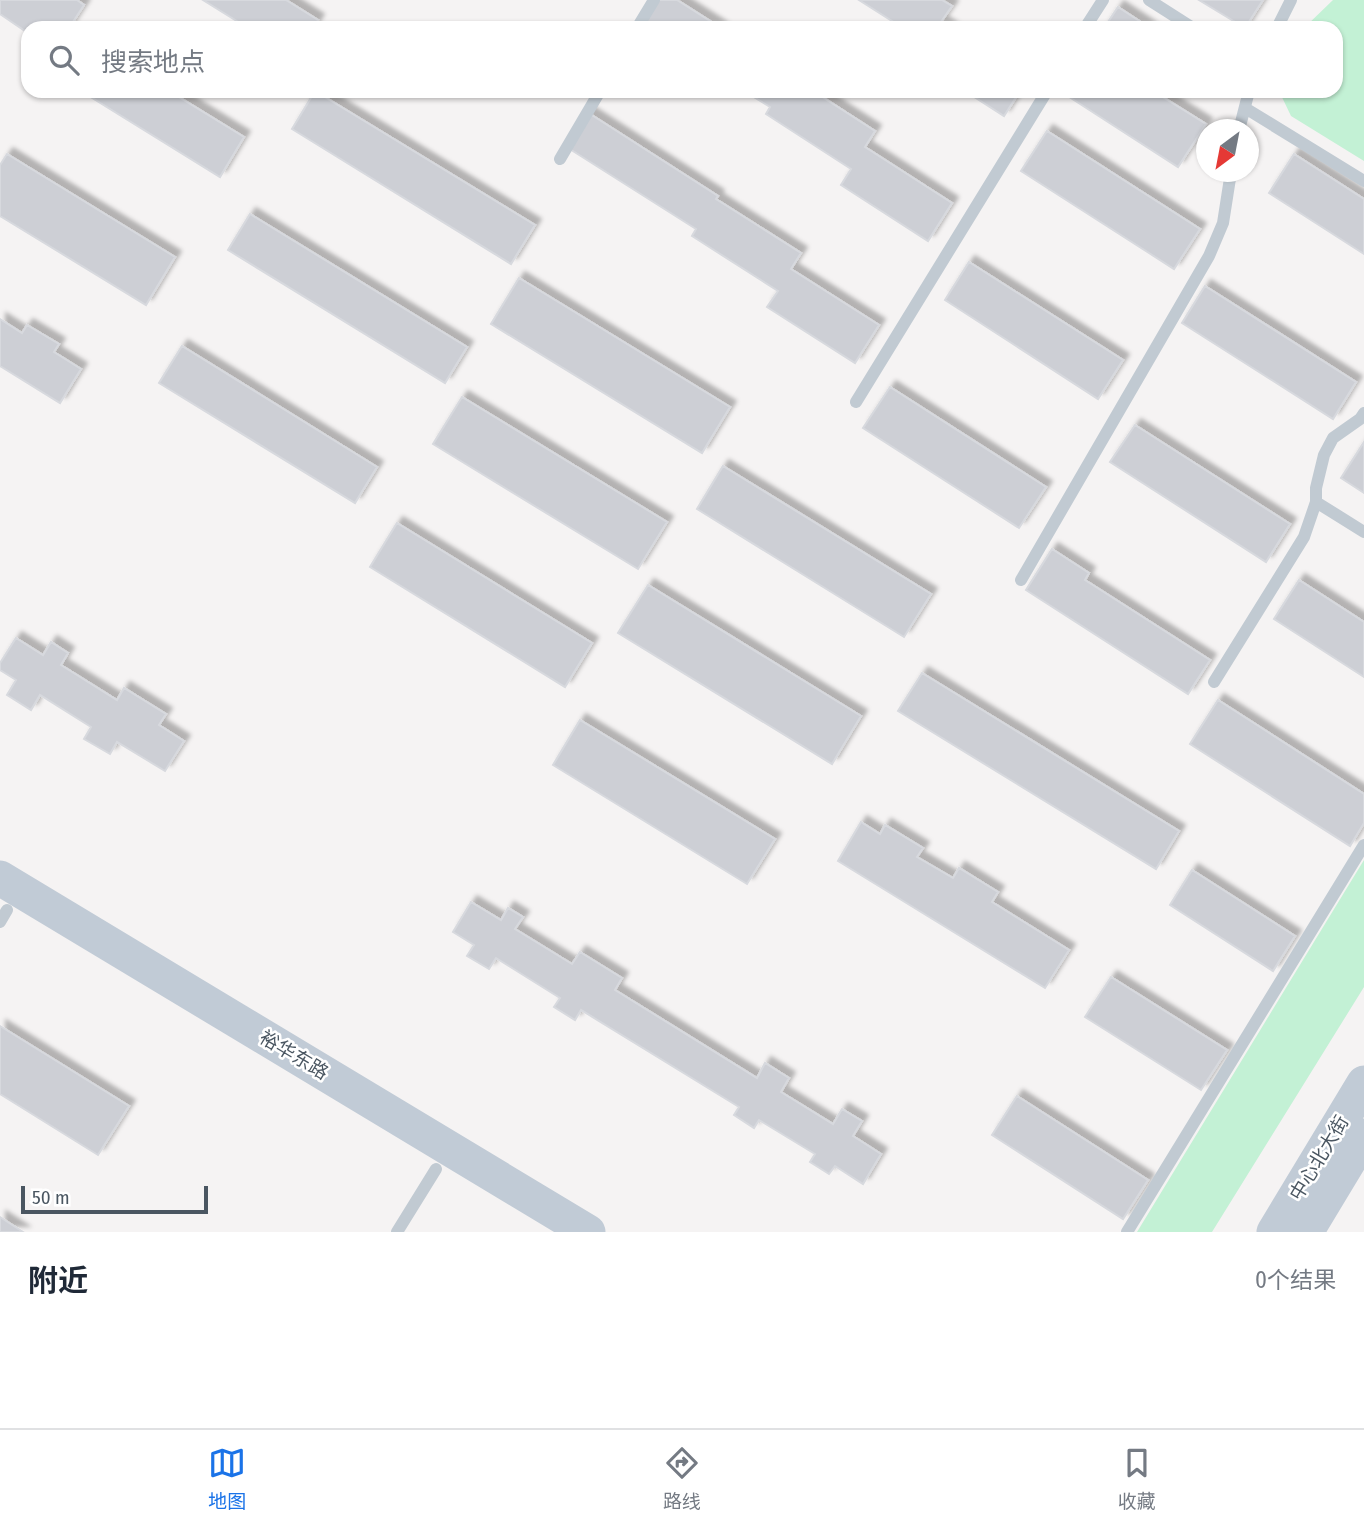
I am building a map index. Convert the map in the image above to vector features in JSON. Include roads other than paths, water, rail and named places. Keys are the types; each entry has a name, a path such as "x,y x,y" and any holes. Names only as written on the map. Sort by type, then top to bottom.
{"street":[{"name":"裕华东路","path":"2,904 541,1232"},
{"name":"裕华东路","path":"2,904 588,1232"},
{"name":"中心北大街","path":"1274,1232 1364,1083"},
{"name":"中心北大街","path":"1306,1232 1364,1136"}],"lane":[{"path":"641,21 654,0"},
{"path":"1090,21 1103,0"},
{"path":"1149,0 1182,21"},
{"path":"1280,21 1291,0"},
{"path":"560,159 596,98"},
{"path":"856,402 1043,98"},
{"path":"1242,119 1247,98"},
{"path":"1245,108 1364,181"},
{"path":"1021,580 1209,256 1223,223 1229,182"},
{"path":"1214,682 1304,537 1316,502 1316,488 1324,455 1334,438 1364,413"},
{"path":"1316,502 1364,532"},
{"path":"1127,1232 1364,845"},
{"path":"397,1232 436,1169"}]}
